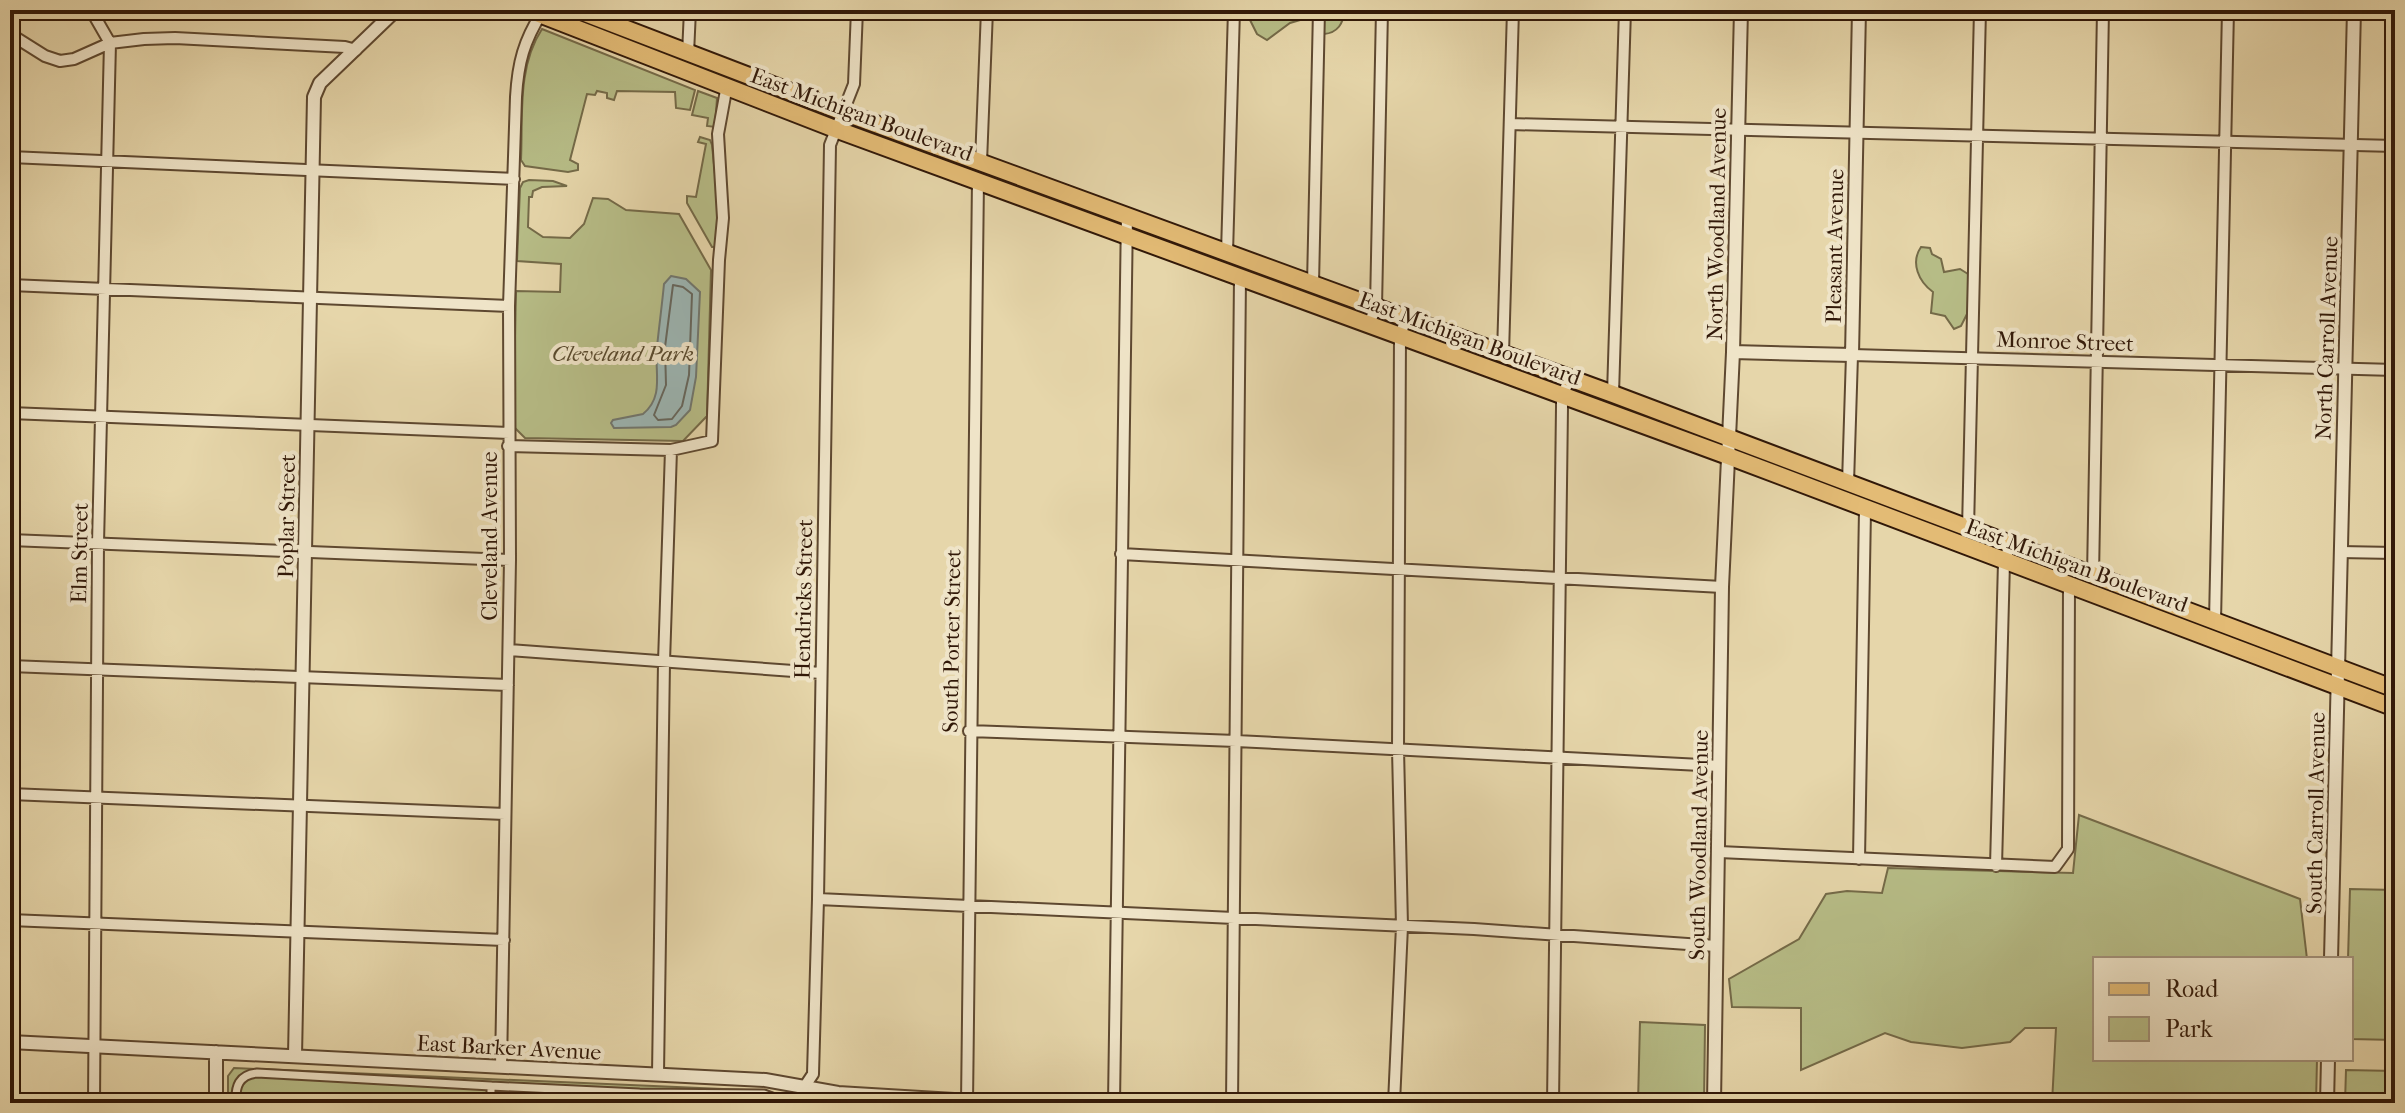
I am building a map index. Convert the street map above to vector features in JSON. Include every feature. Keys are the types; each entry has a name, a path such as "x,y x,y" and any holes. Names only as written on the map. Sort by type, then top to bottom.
{"main road":[{"name":"East Michigan Boulevard","path":"577,10 688,54 729,79 835,129 1369,324 1403,327 1503,354 2395,689"},
{"name":"East Michigan Boulevard","path":"537,12 729,79 843,112 1376,307 1403,327 1562,395 2395,708"}],"street":[{"path":"91,10 110,43"},
{"name":"Poplar Street","path":"295,1056 314,97 320,83 396,10"},
{"path":"688,54 690,10"},
{"name":"Hendricks Street","path":"805,1086 813,1074 818,899 830,145 854,84 857,10"},
{"path":"981,162 987,10"},
{"path":"1227,253 1234,10"},
{"path":"1313,284 1319,10"},
{"path":"1369,324 1376,307 1382,10"},
{"path":"1503,354 1513,10"},
{"path":"1613,394 1625,10"},
{"name":"North Woodland Avenue","path":"1728,456 1741,10"},
{"name":"Pleasant Avenue","path":"1848,483 1859,10"},
{"path":"1968,529 1980,10"},
{"path":"2093,576 2103,10"},
{"path":"2215,621 2228,10"},
{"name":"North Carroll Avenue","path":"2338,667 2354,10"},
{"name":"Cleveland Avenue","path":"501,1067 510,560 509,306 518,65 537,12"},
{"path":"10,34 45,56 60,61 74,59 110,43 175,38 356,50"},
{"name":"Elm Street","path":"94,1103 98,543 110,43"},
{"path":"508,446 671,450 712,441 723,218 718,134 729,79"},
{"path":"1510,124 2395,146"},
{"path":"10,157 514,179"},
{"name":"South Porter Street","path":"967,1101 969,731 978,180"},
{"path":"1114,1103 1127,215"},
{"path":"1232,1103 1240,277"},
{"path":"10,285 509,306"},
{"path":"1394,1103 1402,926 1398,749 1403,327"},
{"name":"Monroe Street","path":"1733,352 2395,370"},
{"path":"1553,1103 1562,395 1570,379"},
{"path":"10,413 509,433"},
{"path":"658,1074 664,662 671,450"},
{"name":"South Woodland Avenue","path":"1714,1103 1722,587 1728,456"},
{"path":"1859,859 1865,510"},
{"path":"10,540 510,560"},
{"path":"1996,866 2004,562 2010,545"},
{"path":"2340,552 2395,553"},
{"path":"1121,554 1722,587"},
{"path":"1719,852 2055,867 2068,849 2069,585"},
{"path":"509,650 821,673"},
{"path":"10,666 508,685"},
{"name":"South Carroll Avenue","path":"2331,957 2338,667"},
{"path":"969,731 1558,756 1720,766"},
{"path":"10,794 505,814"},
{"path":"818,899 1402,926 1716,946"},
{"path":"10,920 504,940"},
{"name":"East Barker Avenue","path":"10,1042 765,1080 838,1093 1004,1103"},
{"path":"216,1052 216,1103"},
{"path":"2327,1103 2328,1061"},
{"path":"236,1103 237,1086 241,1079 257,1073 639,1093 764,1094 788,1103"},
{"path":"491,1086 491,1103"},
{"path":"796,1103 805,1086"},
{"path":"639,1093 639,1103"}],"green space":[{"path":"1245,10 1343,10 1343,19 1333,32 1324,34 1317,15 1290,23 1267,40 1257,34"},
{"path":"542,29 695,90 690,110 676,108 675,92 617,91 614,100 607,98 607,93 597,91 595,95 587,94 570,160 578,164 578,170 568,172 525,166 521,160 525,76 528,59"},
{"path":"698,91 717,98 715,127 707,126 708,118 692,115"},
{"path":"700,137 710,140 712,145 719,214 718,245 715,247 712,247 687,203 687,196 696,197 706,144 698,142"},
{"name":"Cleveland Park","path":"553,181 567,186 542,187 529,197 528,227 543,237 570,238 584,224 593,198 608,199 626,210 679,214 711,270 707,416 683,441 525,438 513,426 516,291 560,292 561,264 517,261 520,188 523,182"},
{"path":"1921,247 1930,248 1932,254 1941,259 1944,272 1960,269 1968,274 1969,310 1961,326 1954,329 1945,316 1931,313 1933,292 1920,278 1916,266"},
{"path":"2079,815 2300,899 2307,957 2093,957 2093,1061 2317,1061 2316,1103 2052,1103 2056,1028 2025,1028 2010,1042 1962,1048 1911,1042 1885,1033 1801,1070 1801,1008 1732,1007 1729,979 1799,939 1826,894 1847,891 1882,893 1888,868 2073,873"},
{"path":"2350,889 2395,890 2395,1040 2353,1039 2353,957 2348,957"},
{"path":"1640,1022 1705,1025 1704,1103 1638,1103"},
{"path":"234,1068 767,1091 797,1101 828,1103 228,1103 228,1076"},
{"path":"2346,1070 2395,1071 2395,1103 2345,1103"}],"water":[{"path":"671,276 686,279 700,292 696,377 690,410 671,427 614,428 613,420 643,414 654,399 664,284"}]}
